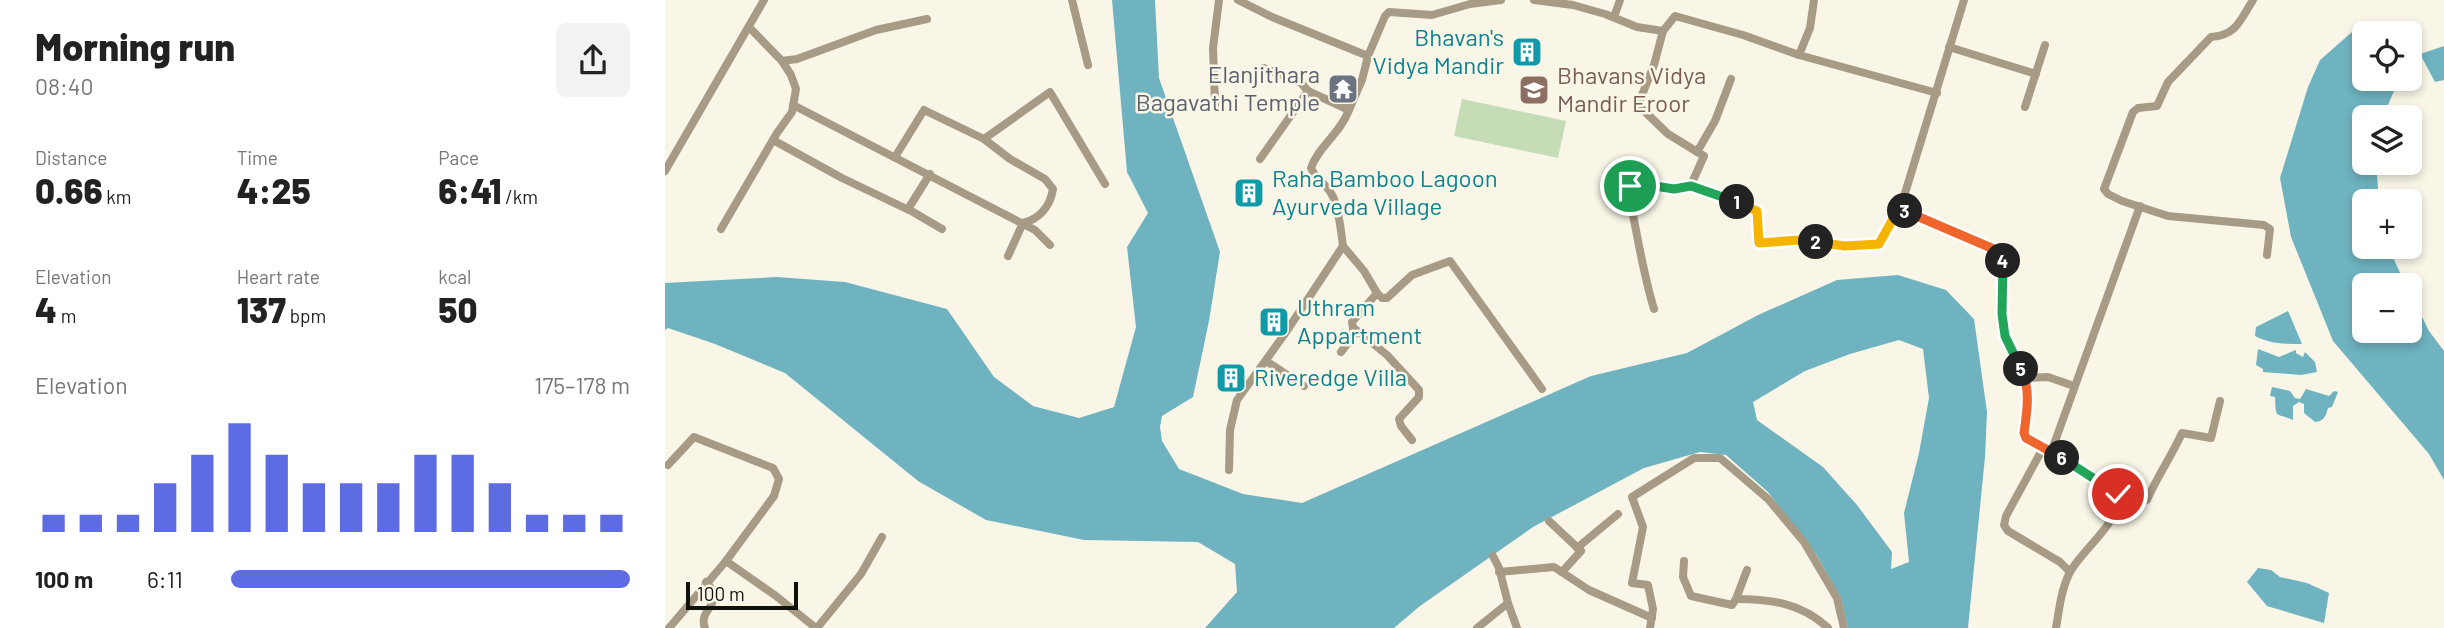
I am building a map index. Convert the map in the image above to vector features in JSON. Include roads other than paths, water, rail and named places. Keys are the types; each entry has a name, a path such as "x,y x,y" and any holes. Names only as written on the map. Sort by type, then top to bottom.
{"street":[{"path":"665,171 764,0"},
{"path":"1072,0 1088,65"},
{"path":"1215,105 1213,48 1219,0"},
{"path":"1238,0 1368,56"},
{"path":"1501,0 1470,4 1432,15 1389,12 1368,56 1362,80 1343,124 1311,168 1316,178 1332,194 1343,246 1382,298 1387,298 1412,275 1450,261 1542,389"},
{"path":"1534,0 1573,5 1637,27 1663,31"},
{"path":"1614,18 1620,0"},
{"path":"1799,55 1809,27 1814,0"},
{"path":"1654,309 1644,279 1628,191 1635,183 1674,189 1691,186 1757,211 1759,243 1800,240 1845,246 1879,244 1899,208 1964,0"},
{"path":"2253,0 2234,30 2226,36 2211,37 2184,64 2168,82 2157,106 2138,108 2133,112 2104,189 2108,194 2168,216 2264,225 2270,229 2267,255"},
{"path":"1691,186 1704,156 1668,134 1638,105 1654,65 1663,31 1675,16 1744,35 1799,55 1937,93"},
{"path":"782,61 876,30 927,19"},
{"path":"721,229 792,112 796,89 782,61 749,27"},
{"path":"2025,107 2045,45"},
{"path":"1949,47 2036,74"},
{"path":"1263,68 1301,83 1308,91 1349,110"},
{"path":"1697,152 1715,121 1731,79"},
{"path":"1260,159 1308,91"},
{"path":"983,139 1051,92 1105,184"},
{"path":"793,105 1023,223 1035,230 1049,245"},
{"path":"895,157 924,110 983,139 1010,159 1045,179 1053,189 1052,198 1037,219 1023,223 1008,256"},
{"path":"773,140 942,229"},
{"path":"908,209 930,174"},
{"path":"2054,453 2053,447 2074,386 2140,206"},
{"path":"1899,208 1996,250 2003,260 2002,314 2005,336 2025,378 2028,401 2024,433 2026,438 2118,494 2147,500 2156,478 2170,460 2182,433 2211,438 2220,401"},
{"path":"1229,470 1230,430 1237,400 1343,246"},
{"path":"1377,293 1352,322 1419,390 1419,397 1399,419 1412,440"},
{"path":"1341,352 1354,335 1355,328"},
{"path":"1266,361 1304,386"},
{"path":"2025,378 2047,377 2074,386"},
{"path":"668,465 694,438 773,468 779,479 773,496 726,561 669,628"},
{"path":"2043,447 2004,525 2008,531 2060,562 2070,572"},
{"path":"1650,628 1653,609 1648,585 1632,583 1643,527 1632,497 1694,458 1720,458 1768,499 1804,542 1837,598 1844,628"},
{"path":"2056,628 2060,600 2070,572 2105,529 2119,501 2118,494"},
{"path":"1577,548 1618,514"},
{"path":"1549,521 1581,551 1562,572"},
{"path":"726,561 816,628 861,574 882,537"},
{"path":"1493,556 1517,628"},
{"path":"1683,561 1683,577 1691,596 1732,605 1747,570"},
{"path":"1499,572 1554,567 1589,590 1652,618"},
{"path":"705,628 703,618 715,597 715,592 706,582"},
{"path":"1736,600 1763,599 1787,603 1828,628"},
{"path":"1477,628 1508,603"}],"water":[{"path":"1112,0 1155,0 1159,78 1220,252 1193,397 1162,416 1162,441 1179,469 1243,494 1302,503 1591,376 1687,353 1758,315 1837,280 1898,275 1946,290 1974,319 1987,412 1968,628 1848,628 1841,598 1817,556 1768,492 1726,455 1700,452 1644,468 1533,527 1420,606 1394,628 1205,628 1237,592 1235,564 1198,542 1084,540 986,520 918,481 785,373 715,344 668,328 665,330 665,283 777,277 845,282 947,309 994,377 1033,406 1079,418 1114,407 1136,327 1127,247 1148,213 1127,172","holes":["1899,340 1923,349 1929,398 1904,513 1909,562 1891,569 1892,552 1857,505 1823,467 1757,420 1753,402 1805,371 1850,354"]},
{"path":"2352,32 2352,91 2394,91 2388,105 2352,105 2352,175 2377,175 2378,189 2352,189 2352,259 2394,259 2400,273 2352,273 2352,343 2422,343 2422,317 2444,351 2444,480 2429,454 2333,341 2291,237 2280,178 2308,87 2320,60"},
{"path":"2444,46 2444,80 2435,82 2422,53"},
{"path":"2288,311 2302,344 2272,342 2255,336 2256,327"},
{"path":"2258,349 2279,357 2296,350 2296,353 2303,357 2305,352 2315,362 2317,372 2301,375 2263,372 2263,369 2256,365"},
{"path":"2272,387 2290,391 2295,398 2300,399 2306,389 2329,396 2334,391 2338,392 2324,418 2315,422 2304,413 2304,404 2299,402 2293,406 2293,420 2278,414 2275,397 2270,396"},
{"path":"2258,568 2271,570 2280,577 2307,583 2329,593 2324,623 2267,606 2247,582"}],"place":[{"name":"Bhavan's Vidya Mandir","path":"1527,52"},
{"name":"Elanjithara Bagavathi Temple","path":"1343,89"},
{"name":"Bhavans Vidya Mandir Eroor","path":"1534,90"},
{"name":"Raha Bamboo Lagoon Ayurveda Village","path":"1249,193"},
{"name":"Uthram Appartment","path":"1274,322"},
{"name":"Riveredge Villa","path":"1231,378"}]}
